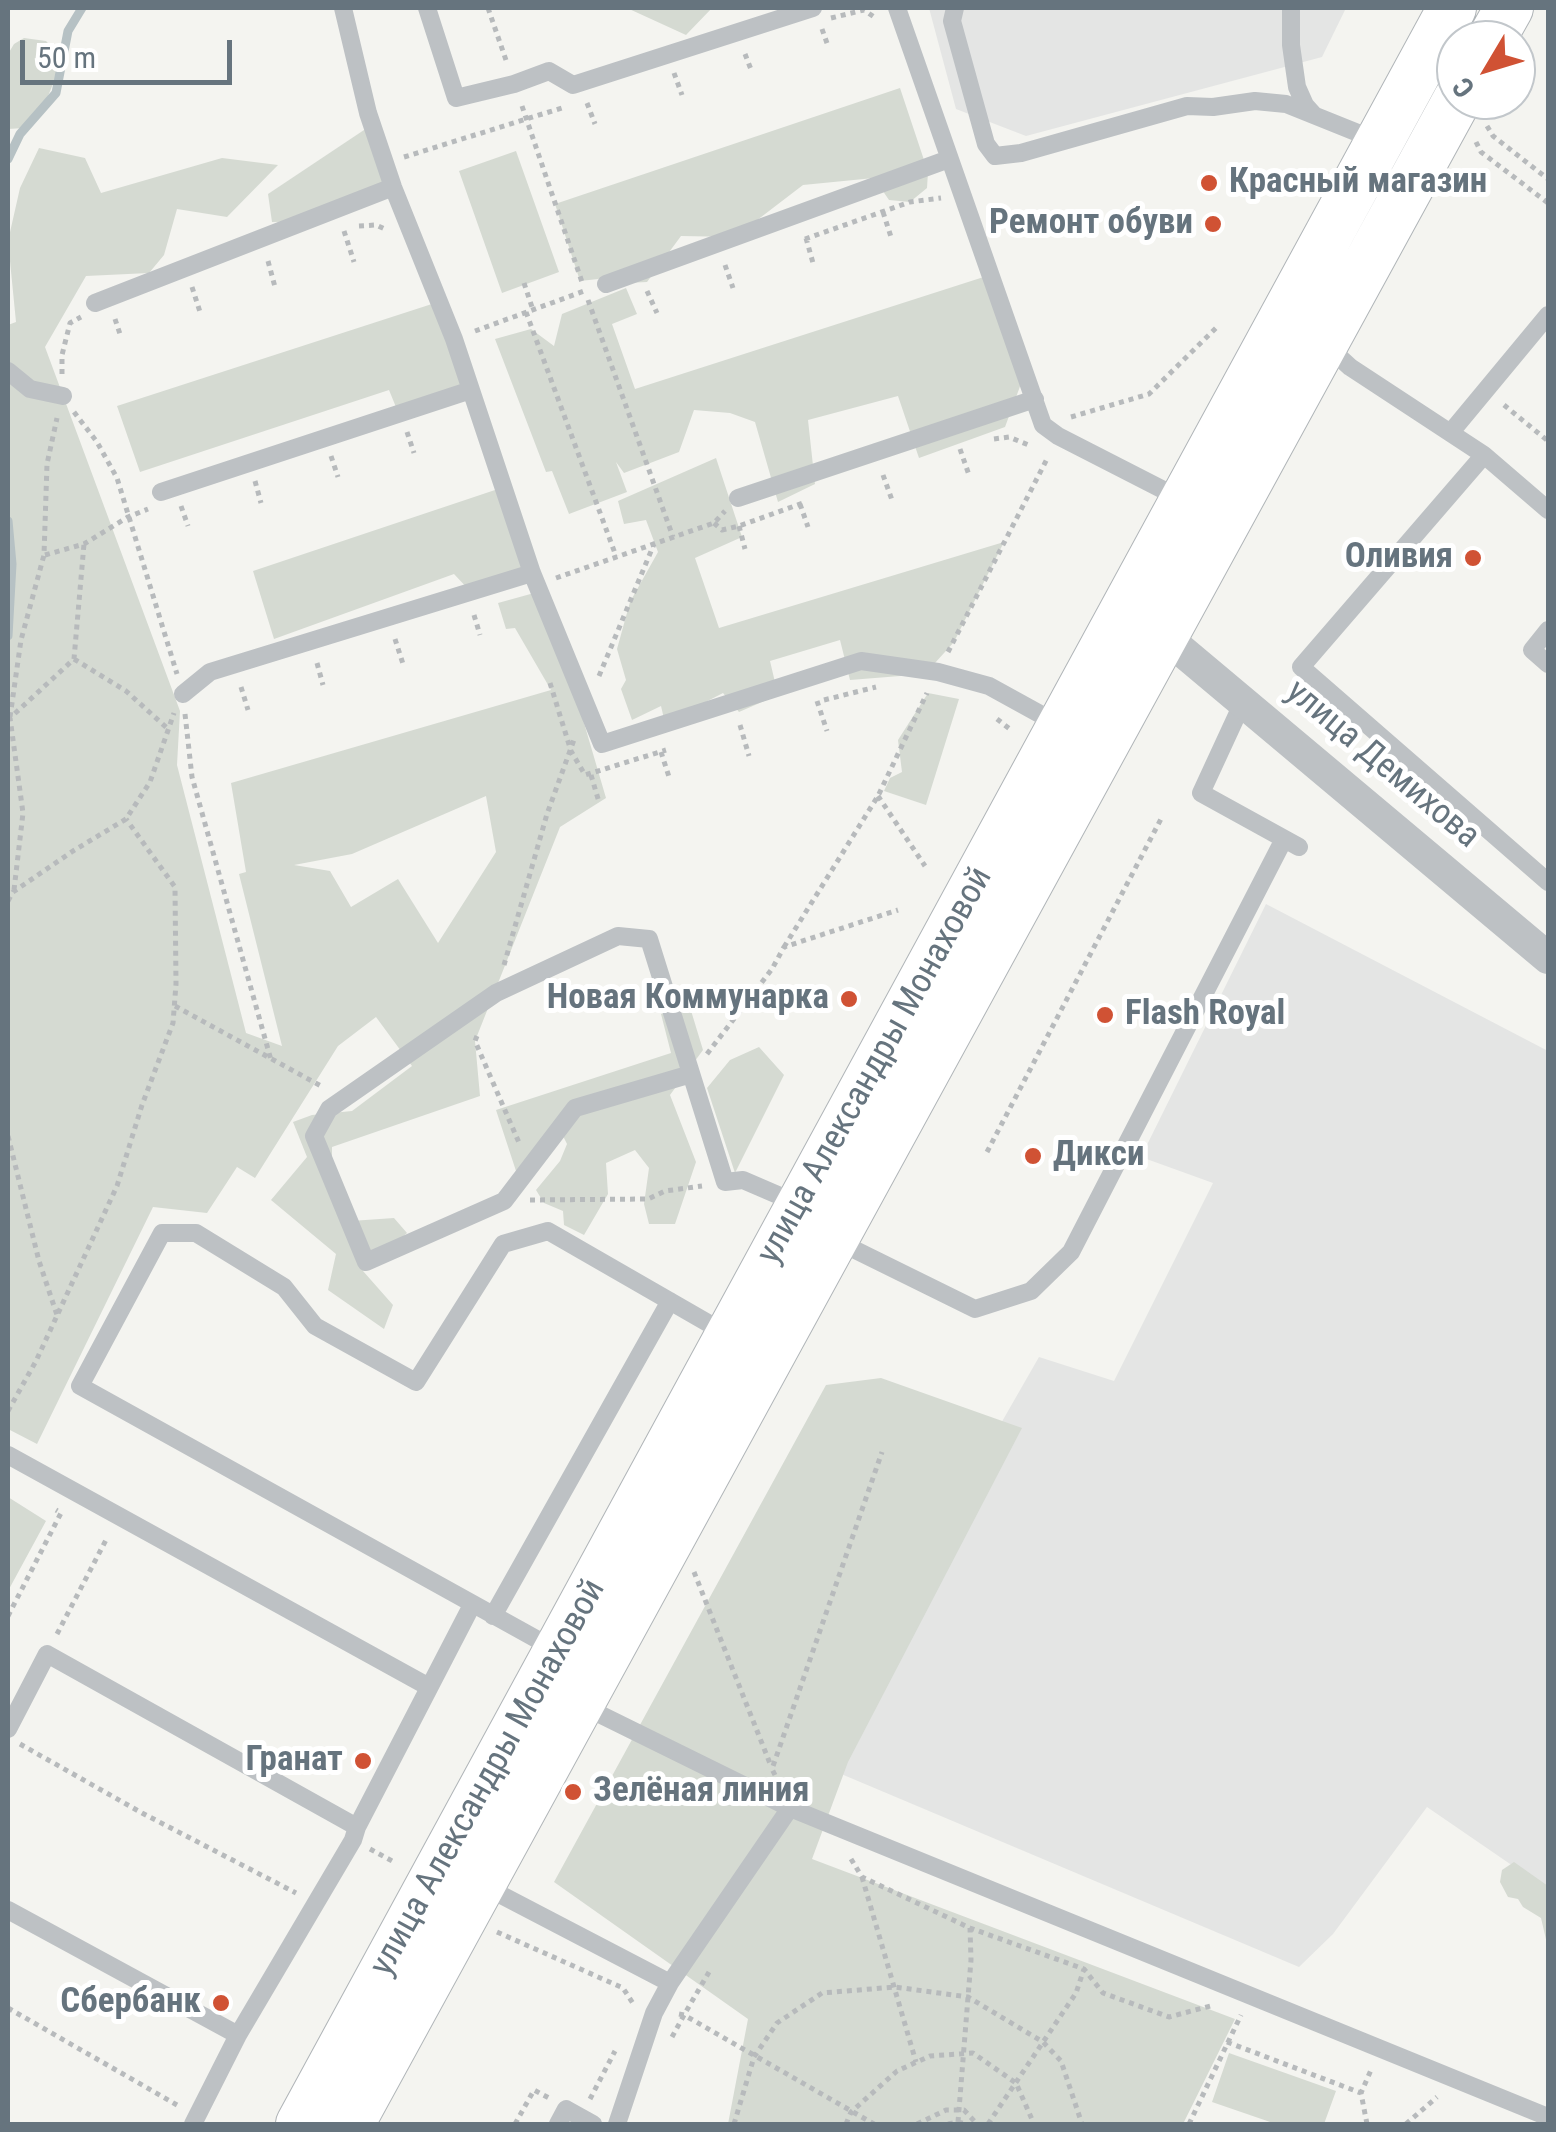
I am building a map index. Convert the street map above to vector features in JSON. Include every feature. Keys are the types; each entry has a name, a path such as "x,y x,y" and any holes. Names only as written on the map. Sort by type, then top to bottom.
{"main road":[{"name":"улица Александры Монаховой","path":"350,2124 468,1886 558,1652 1452,8"},
{"name":"улица Александры Монаховой","path":"300,2124 468,1886 580,1704 1324,343 1469,120"}],"street":[{"name":"улица Демихова","path":"1164,635 1548,958"}],"lane":[{"path":"343,8 368,113 392,188 454,340 532,573 602,744 860,661 938,672 989,686 1062,726"},
{"path":"427,8 456,98 549,71 572,85 813,8"},
{"path":"897,8 1044,425 1058,436 1184,500"},
{"path":"955,8 952,21 986,144 995,156 1021,154 1187,106 1255,101 1286,104 1379,142"},
{"path":"1291,8 1297,87 1305,105 1315,115"},
{"path":"604,288 949,159"},
{"path":"95,303 392,188"},
{"path":"1451,432 1548,315"},
{"path":"1324,343 1350,366 1484,455 1548,510"},
{"path":"8,371 30,389 63,396"},
{"path":"170,495 470,390"},
{"path":"738,498 1035,399"},
{"path":"1484,455 1301,668 1548,882"},
{"path":"183,694 210,672 532,573"},
{"path":"1548,630 1532,650 1548,664"},
{"path":"833,1239 975,1310 1031,1290 1072,1252 1292,842 1201,794 1243,702"},
{"path":"691,1074 575,1108 504,1201 366,1262 314,1136 329,1109 496,993 618,936 650,939 725,1182 743,1180 801,1205"},
{"path":"558,1652 80,1386 162,1233 196,1233 284,1286 315,1326 416,1382 503,1244 548,1230 730,1336"},
{"path":"493,1616 670,1300"},
{"path":"8,1455 430,1687"},
{"path":"195,2121 238,2034 353,1840 472,1606"},
{"path":"8,1733 47,1654 357,1826"},
{"path":"580,1704 790,1808 1548,2117"},
{"path":"617,2124 654,2013 670,1983 790,1808"},
{"path":"468,1886 670,1983"},
{"path":"8,1910 238,2034"},
{"path":"560,2115 566,2109 594,2124"}],"path":[{"path":"488,8 673,537"},
{"path":"828,46 819,22 864,10 884,24"},
{"path":"742,47 752,72"},
{"path":"673,70 682,95"},
{"path":"386,162 586,100 595,124"},
{"path":"1471,120 1481,152 1548,203"},
{"path":"1473,120 1548,179"},
{"path":"790,244 938,196 950,201"},
{"path":"883,212 891,238"},
{"path":"329,236 362,225 376,225 400,241"},
{"path":"344,231 354,262"},
{"path":"806,238 813,262"},
{"path":"276,287 267,258 282,253"},
{"path":"710,270 741,260"},
{"path":"725,265 733,288"},
{"path":"200,312 191,284 206,279"},
{"path":"524,283 530,311 616,556"},
{"path":"637,291 663,286"},
{"path":"454,340 585,290 604,288"},
{"path":"647,292 657,312"},
{"path":"8,901 13,892 23,813 9,720 21,640 44,555 47,464 63,396 62,355 70,324 91,312 95,303"},
{"path":"117,310 112,312 121,337"},
{"path":"1044,425 1149,394 1218,327"},
{"path":"1487,392 1548,441"},
{"path":"63,396 97,442 116,478 183,694 192,777 271,1060"},
{"path":"404,425 414,453"},
{"path":"691,1074 772,969 878,796 1050,454 1009,437 990,439"},
{"path":"944,454 975,444"},
{"path":"329,448 338,478"},
{"path":"960,449 970,475"},
{"path":"868,480 898,470"},
{"path":"252,474 261,502"},
{"path":"883,475 892,500"},
{"path":"170,495 188,526"},
{"path":"532,573 558,578 654,544 714,522 738,498"},
{"path":"714,522 722,530 818,498"},
{"path":"800,504 808,527"},
{"path":"44,555 84,544 128,517"},
{"path":"739,526 745,548"},
{"path":"9,720 74,659 84,544"},
{"path":"522,1149 474,1041 496,993 547,814 654,544"},
{"path":"472,607 480,634"},
{"path":"393,632 402,664"},
{"path":"314,656 323,685"},
{"path":"74,659 126,691 167,728"},
{"path":"238,679 248,710"},
{"path":"550,682 570,751 585,775 677,747"},
{"path":"807,704 880,686"},
{"path":"13,892 126,820 150,782 167,728 183,694"},
{"path":"817,701 827,731"},
{"path":"989,712 1011,730"},
{"path":"724,731 754,721"},
{"path":"740,726 749,756"},
{"path":"661,752 670,780"},
{"path":"592,775 599,802"},
{"path":"878,796 925,866"},
{"path":"987,1152 1162,817"},
{"path":"8,1411 36,1361 117,1186 173,1023 174,887 126,820"},
{"path":"784,947 898,910"},
{"path":"175,1006 344,1099"},
{"path":"8,1136 38,1260 57,1315"},
{"path":"504,1201 648,1198 664,1191 725,1182"},
{"path":"772,1769 882,1452"},
{"path":"8,1616 61,1514 48,1506"},
{"path":"47,1654 107,1538"},
{"path":"692,1566 790,1808"},
{"path":"8,1733 142,1812 317,1903"},
{"path":"847,1851 862,1877 916,2062"},
{"path":"862,1877 970,1928 1084,1969 1103,1992 1169,2017 1213,2005 1241,2016 1189,2124"},
{"path":"468,1886 623,1988 633,1999 635,2012"},
{"path":"950,2123 960,2110 970,1928"},
{"path":"988,2124 1076,1993 1084,1969"},
{"path":"734,2124 754,2056 777,2023 822,1993 895,1987 968,1997 1042,2042 1062,2060 1082,2124"},
{"path":"8,2008 195,2121"},
{"path":"684,2014 874,2124"},
{"path":"579,2107 590,2099 620,2042"},
{"path":"1227,2042 1361,2093"},
{"path":"846,2124 851,2112 897,2071 930,2056 973,2053 1016,2084 1034,2124"},
{"path":"1368,2124 1361,2093 1373,2065"},
{"path":"515,2124 534,2090 560,2115"},
{"path":"1406,2124 1444,2092"},
{"path":"916,2124 946,2110 964,2110 977,2124"},
{"path":"950,2123 966,2124"}],"shaded area":[{"path":"627,8 712,8 686,35"},
{"path":"929,8 1346,8 1322,57 1026,136 956,109"},
{"path":"24,38 46,41 63,59 42,111 24,128 8,129 8,54"},
{"path":"900,88 928,172 927,188 910,202 889,200 874,178 803,185 735,237 681,236 647,282 626,283 607,278 580,281 555,204"},
{"path":"373,124 396,190 327,221 272,222 268,194"},
{"path":"39,148 85,158 101,193 222,158 278,165 227,217 177,209 164,255 149,273 86,276 45,347 180,711 177,765 246,1033 282,1046 239,874 246,872 231,783 551,690 515,628 506,629 498,603 545,590 606,798 560,827 475,1041 480,1096 332,1147 332,1160 351,1221 394,1218 407,1233 363,1271 393,1305 384,1329 328,1290 336,1254 271,1200 307,1157 293,1122 312,1115 352,1111 412,1066 376,1017 338,1046 255,1178 237,1167 207,1213 153,1207 37,1444 8,1429 8,325 16,322 8,241 20,188","holes":["486,796 496,852 438,943 398,879 351,907 330,871 294,865 352,854"]},
{"path":"516,151 559,272 502,293 459,171"},
{"path":"993,274 1022,381 1005,427 919,458 898,396 808,420 815,484 778,502 755,422 730,413 694,410 679,452 624,473 616,462 627,492 569,514 552,471 546,472 495,339 531,329 554,346 562,314 626,288 637,314 612,324 635,389"},
{"path":"435,303 461,385 398,412 389,390 140,472 117,406"},
{"path":"716,458 742,537 695,558 719,628 1004,542 954,642 925,674 850,680 840,640 770,661 778,695 739,712 723,693 665,723 661,706 632,720 621,689 626,680 617,649 630,602 658,552 646,520 624,524 618,501"},
{"path":"501,488 527,566 470,591 454,574 274,639 253,571"},
{"path":"928,693 959,699 926,805 884,791 890,778 902,772 898,740"},
{"path":"1266,904 1548,1051 1548,1890 1427,1807 1333,1934 1299,1967 808,1760 1039,1357 1114,1381 1213,1183 1141,1157"},
{"path":"689,1004 703,1050 670,1095 696,1162 675,1224 649,1224 644,1204 649,1168 635,1150 606,1163 608,1194 584,1235 564,1225 563,1211 544,1203 536,1190 560,1161 567,1144 563,1136 516,1171 496,1110 671,1053 661,1014"},
{"path":"759,1047 784,1075 735,1173 707,1088 730,1060"},
{"path":"881,1378 1022,1428 848,1762 812,1859 1235,2019 1183,2124 728,2124 748,2019 554,1882 826,1385"},
{"path":"8,1497 46,1521 8,1591"},
{"path":"1514,1862 1548,1886 1548,1948 1541,1918 1518,1899 1508,1897 1500,1882 1502,1870"},
{"path":"1229,2053 1336,2091 1324,2124 1276,2124 1212,2102"}],"waterway":[{"path":"8,159 20,134 56,93 68,31 82,8"},
{"path":"8,521 12,564 8,636"}],"place":[{"name":"Красный магазин","path":"1209,183"},
{"name":"Ремонт обуви","path":"1213,224"},
{"name":"Оливия","path":"1473,558"},
{"name":"Новая Коммунарка","path":"849,999"},
{"name":"Flash Royal","path":"1105,1015"},
{"name":"Дикси","path":"1033,1156"},
{"name":"Гранат","path":"363,1761"},
{"name":"Зелёная линия","path":"573,1792"},
{"name":"Сбербанк","path":"221,2003"}]}
